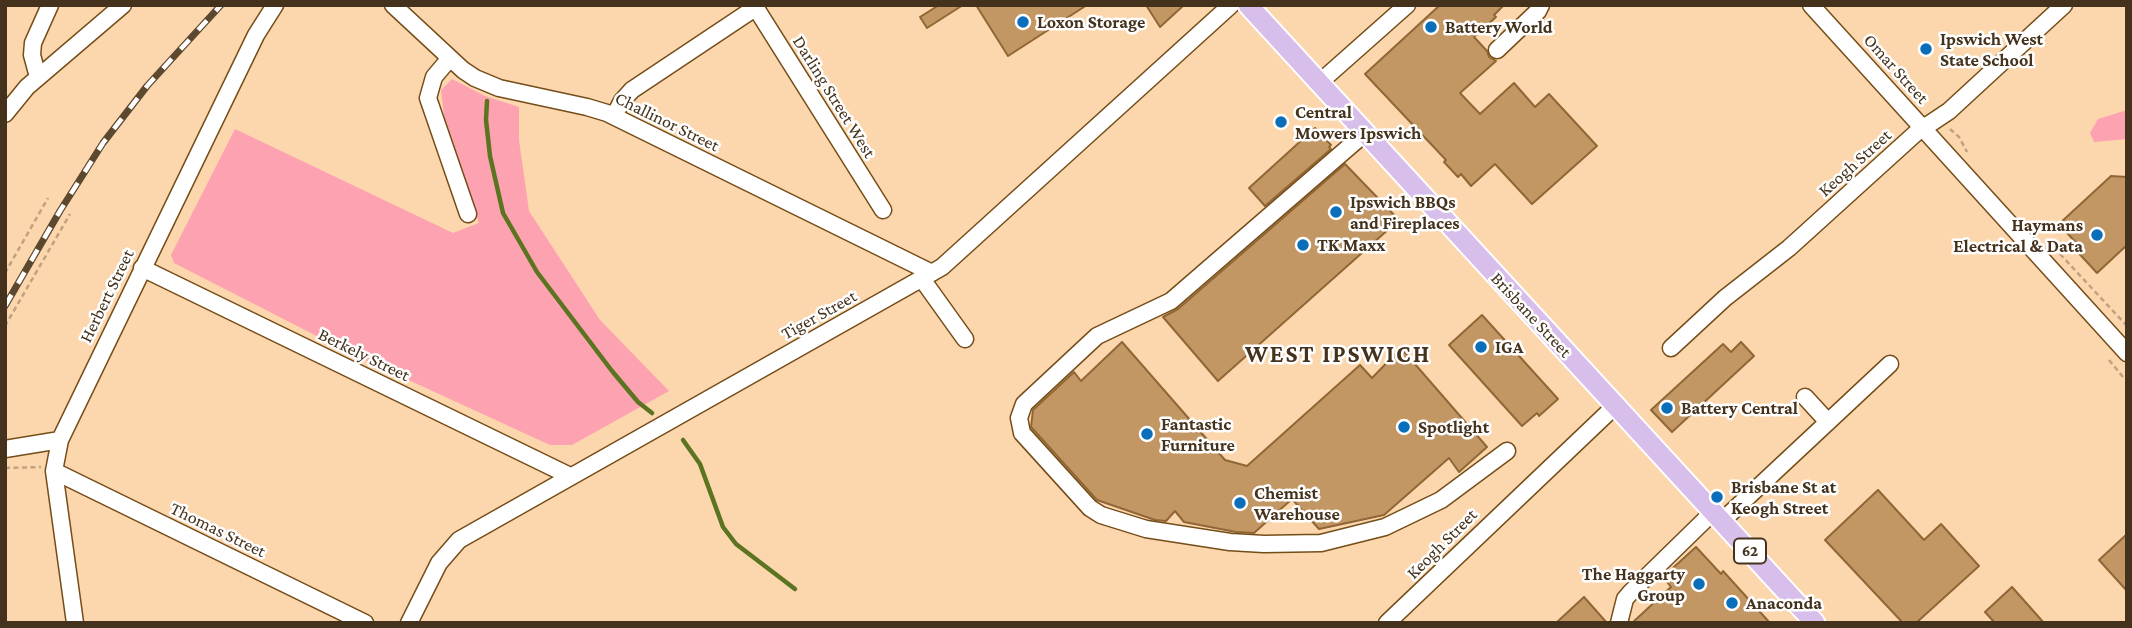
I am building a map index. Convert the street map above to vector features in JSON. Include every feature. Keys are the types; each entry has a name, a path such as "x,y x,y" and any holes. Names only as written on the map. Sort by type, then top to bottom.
{"main road":[{"name":"Brisbane Street","path":"1248,5 1815,623"}],"street":[{"path":"38,76 32,55 33,43 50,5"},
{"path":"5,114 16,98 38,76 123,5"},
{"name":"Herbert Street","path":"75,623 55,469 60,440 256,35 275,5"},
{"name":"Challinor Street","path":"393,5 463,71 490,85 614,116 927,276"},
{"name":"Tiger Street","path":"409,623 439,564 454,544 927,276 968,245 1231,5"},
{"path":"1319,83 1407,5"},
{"path":"1497,50 1541,5"},
{"name":"Omar Street","path":"1811,5 2127,353"},
{"name":"Keogh Street","path":"1671,348 1725,298 1789,248 1916,133 1949,111 2064,5"},
{"path":"614,116 622,100 632,90 755,6"},
{"name":"Darling Street West","path":"755,6 883,210"},
{"path":"450,58 434,77 428,98 468,215"},
{"path":"1364,134 1171,301 1137,324 1097,336 1024,404 1019,418 1022,433 1090,508 1101,515 1146,529 1230,542 1264,544 1321,543 1385,527 1441,500 1507,451"},
{"name":"Berkely Street","path":"142,268 570,476"},
{"path":"927,276 965,340"},
{"path":"1619,623 1625,599 1631,592 1828,422 1890,364"},
{"path":"1805,397 1828,422"},
{"name":"Keogh Street","path":"1387,623 1615,406"},
{"path":"5,449 60,440"},
{"name":"Thomas Street","path":"55,469 365,623"}],"path":[{"path":"5,273 48,198"},
{"path":"5,326 70,214"},
{"path":"2109,360 2123,377"},
{"path":"5,468 55,469"}],"shaded area":[{"path":"452,79 485,96 519,107 519,140 529,211 600,320 669,391 572,445 550,445 352,354 174,263 171,255 235,129 453,233 479,223 446,131 441,90"},
{"path":"2127,110 2127,139 2094,142 2090,133 2098,119"}],"building":[{"path":"939,5 963,5 927,28 920,17"},
{"name":"Loxon Storage","path":"976,5 1087,5 1008,56"},
{"path":"1146,5 1184,5 1160,27"},
{"path":"1440,5 1504,5 1494,15 1496,17 1474,37 1489,57 1496,61 1460,93 1480,114 1514,83 1535,107 1549,94 1597,146 1532,204 1495,164 1471,186 1461,174 1458,177 1444,162 1446,160 1365,74"},
{"path":"1315,128 1331,145 1331,149 1265,206 1249,188"},
{"path":"1345,164 1399,220 1218,381 1163,317 1178,309"},
{"name":"Haymans Electrical & Data","path":"2111,176 2127,177 2127,245 2097,273 2074,248 2078,245 2059,224"},
{"path":"1482,315 1558,399 1539,416 1537,413 1522,426 1449,345"},
{"path":"1122,342 1225,460 1247,466 1360,365 1372,378 1401,348 1487,447 1459,472 1449,458 1384,515 1319,529 1292,499 1254,533 1184,522 1175,511 1166,521 1155,520 1097,500 1031,427 1033,410 1074,372 1081,381"},
{"path":"1741,342 1754,356 1672,432 1651,410 1723,344 1731,352"},
{"path":"1878,490 1924,540 1941,524 1979,566 1916,623 1903,623 1825,540"},
{"path":"2127,534 2127,591 2099,560"},
{"name":"The Haggarty Group","path":"1696,547 1721,574 1723,571 1770,623 1632,623 1671,587 1663,577"},
{"path":"2012,587 2044,623 1995,623 1985,612"},
{"path":"1584,597 1607,623 1556,623"}],"waterway":[{"path":"487,101 490,156 503,213 537,272 612,371 638,402 652,413"},
{"path":"683,440 700,464 723,527 736,544 795,589"}],"railway":[{"path":"5,306 103,143 147,86 221,5"}],"place":[{"name":"Loxon Storage","path":"1023,22"},
{"name":"Battery World","path":"1431,27"},
{"name":"Ipswich West State School","path":"1926,49"},
{"name":"Central Mowers Ipswich","path":"1281,122"},
{"name":"Ipswich BBQs and Fireplaces","path":"1336,212"},
{"name":"Haymans Electrical & Data","path":"2097,235"},
{"name":"TK Maxx","path":"1303,245"},
{"name":"IGA","path":"1481,347"},
{"name":"Battery Central","path":"1667,408"},
{"name":"Spotlight","path":"1404,427"},
{"name":"Fantastic Furniture","path":"1147,434"},
{"name":"Brisbane St at Keogh Street","path":"1717,497"},
{"name":"Chemist Warehouse","path":"1240,503"},
{"name":"The Haggarty Group","path":"1699,584"},
{"name":"Anaconda","path":"1732,603"}],"district":[{"name":"WEST IPSWICH","path":"1338,355"}]}
